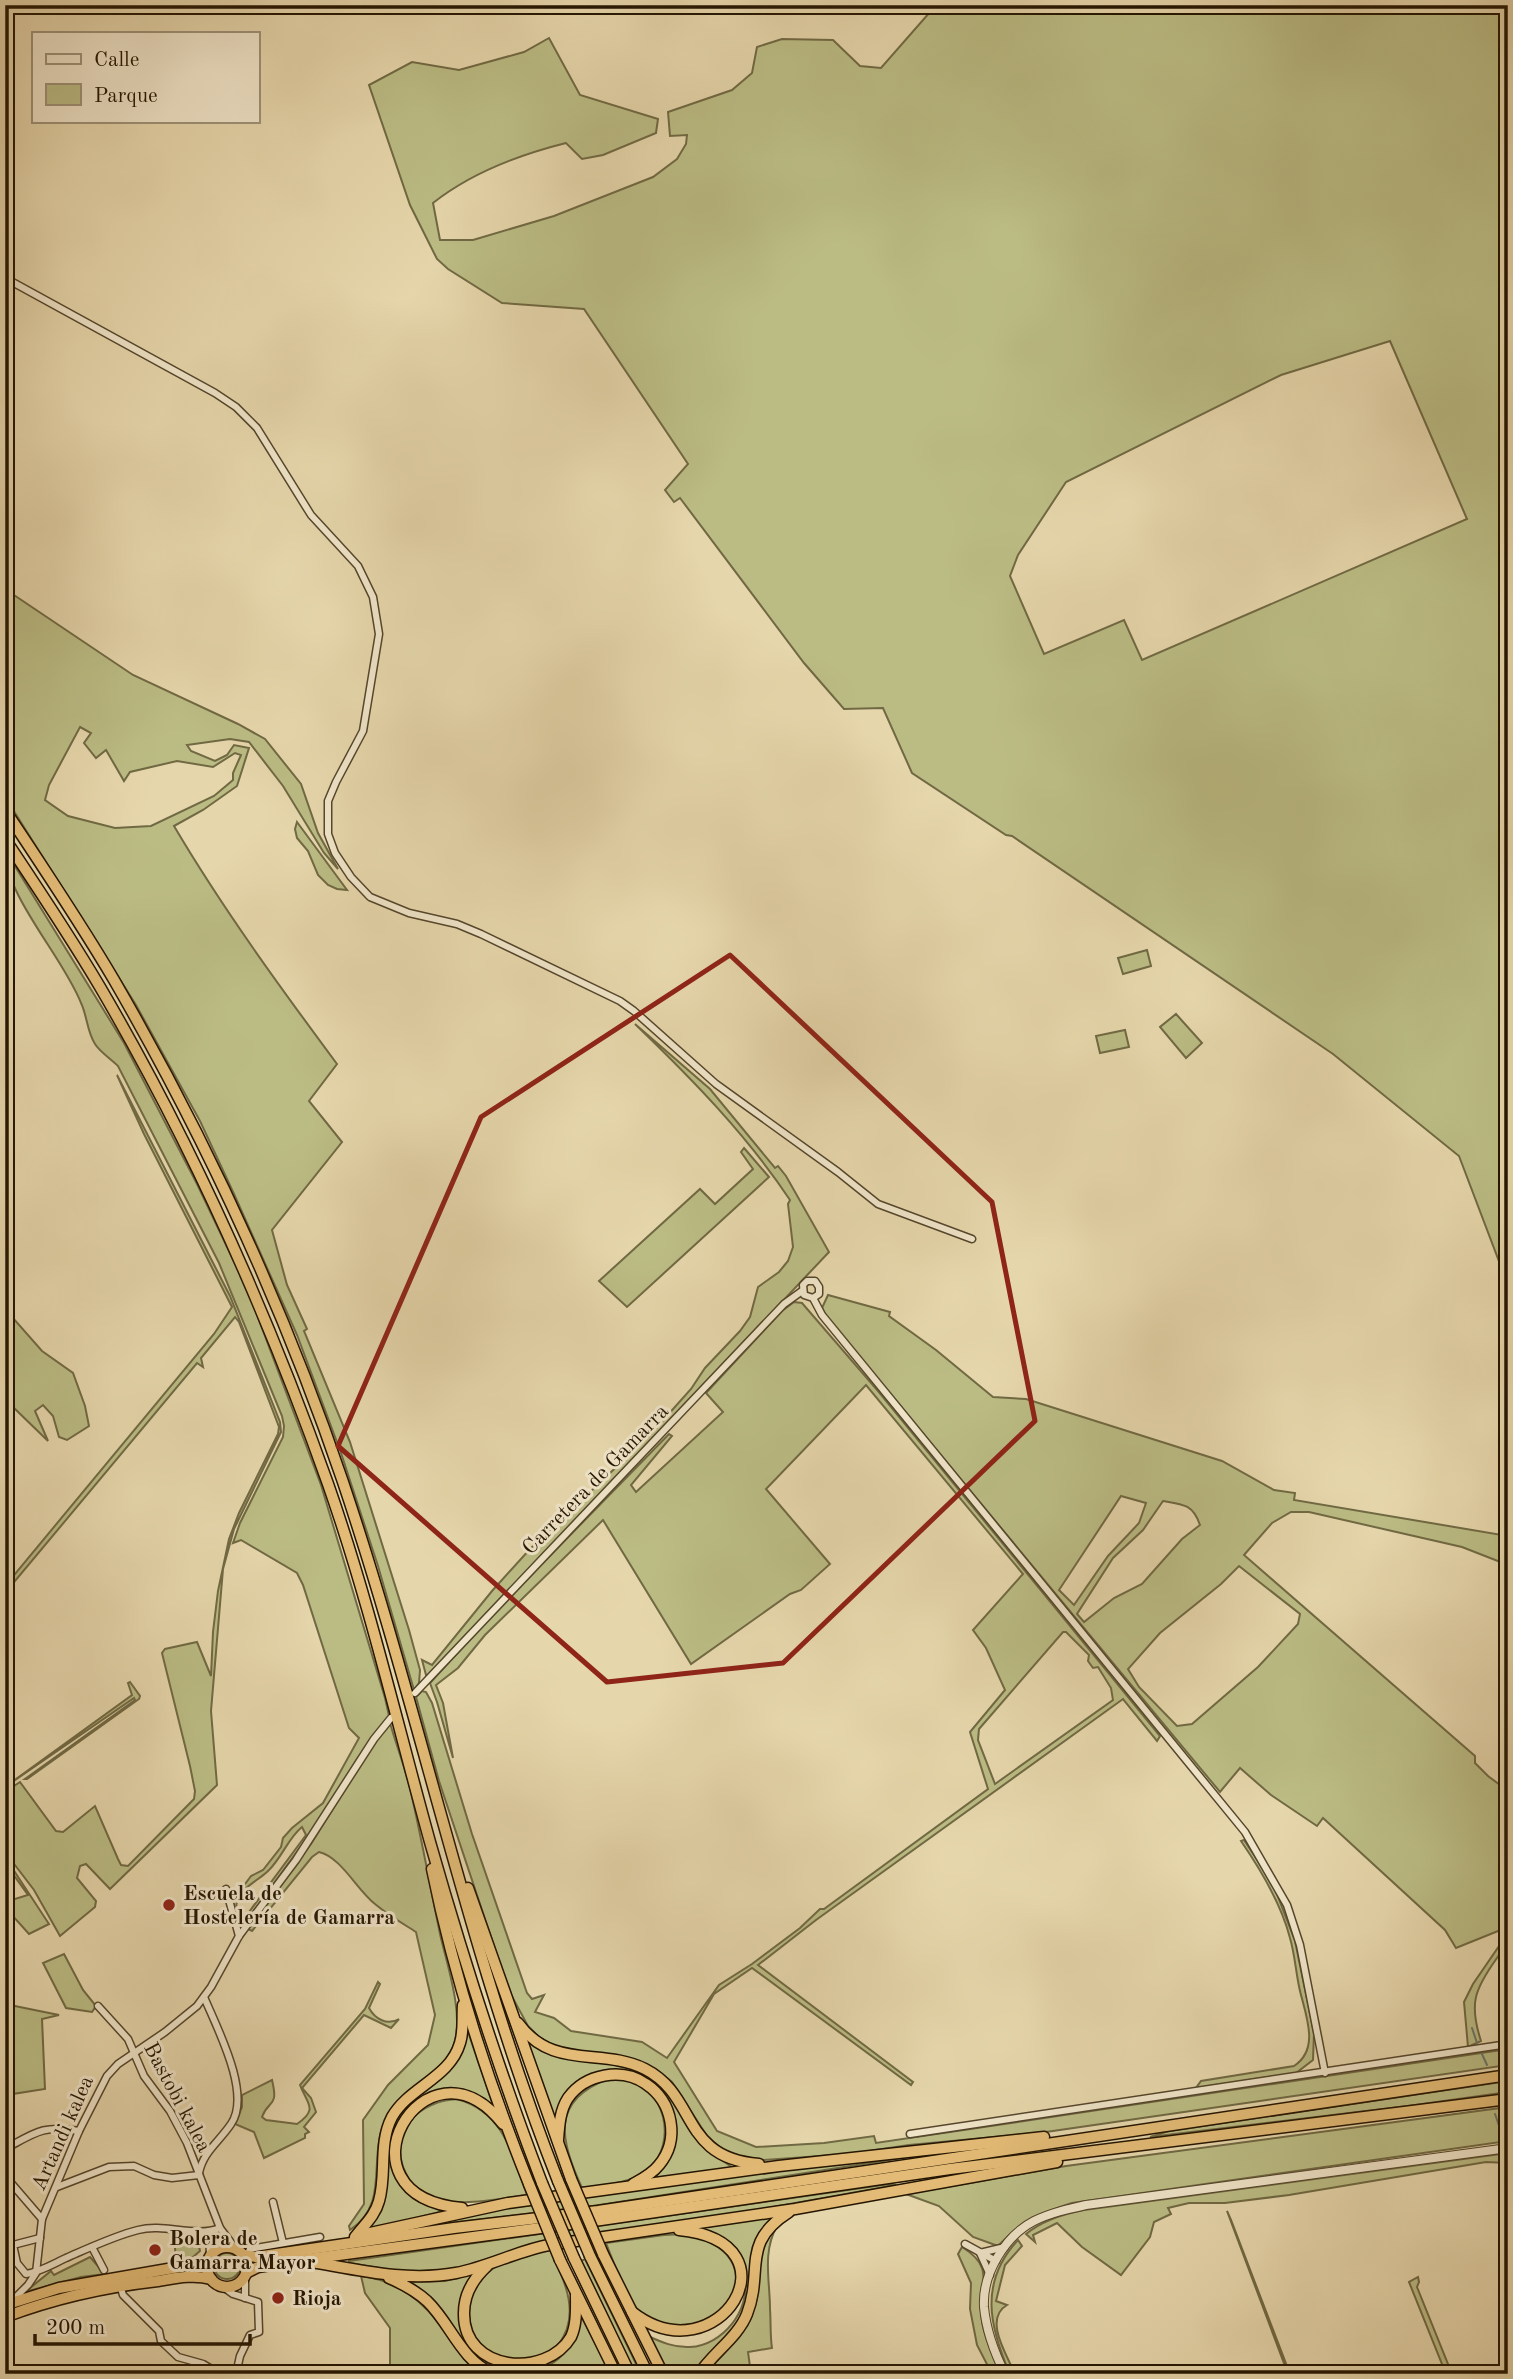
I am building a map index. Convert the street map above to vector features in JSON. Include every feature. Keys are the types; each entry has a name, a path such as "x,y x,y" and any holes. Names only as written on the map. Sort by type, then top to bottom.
{"highway":[{"path":"5,810 113,978 187,1114 260,1267 299,1362 342,1480 379,1594 484,1969 529,2106 590,2256 648,2374"},
{"path":"5,839 99,985 137,1052 247,1275 329,1487 365,1603 431,1843 492,2048 542,2183 574,2258 630,2374"},
{"path":"437,1799 571,2179 603,2254 663,2374"},
{"path":"431,1843 430,1863 440,1910 463,1996 507,2129 560,2260 616,2374"},
{"path":"355,2236 370,2220 379,2201 385,2139 393,2115 411,2095 440,2073 456,2053 462,2033 463,1996"},
{"path":"512,2014 530,2036 554,2051 573,2057 631,2064 654,2075 670,2090 707,2144 722,2156 746,2163 779,2166"},
{"path":"558,2144 559,2125 567,2100 584,2083 613,2074 648,2084 668,2112 672,2135 666,2155 659,2166 627,2187"},
{"path":"6,2305 59,2288 209,2259 221,2247 256,2257 454,2228 598,2211 1508,2075"},
{"path":"472,2209 437,2205 418,2196 410,2188 402,2178 396,2158 397,2134 402,2122 409,2112 427,2100 448,2094 484,2104 507,2129"},
{"path":"5,2317 59,2299 191,2276 211,2279 222,2286 236,2285 246,2274 258,2267 301,2260 1113,2148 1508,2099"},
{"path":"331,2245 355,2236 472,2209 779,2166 1112,2128 1130,2130"},
{"path":"301,2260 381,2274 443,2275 489,2264 526,2249 794,2209 1093,2156 1113,2148"},
{"path":"699,2374 746,2316 752,2296 755,2253 761,2237 772,2222 794,2209"},
{"path":"662,2229 699,2232 727,2249 736,2263 742,2290 732,2318 722,2329"},
{"path":"242,2253 247,2264 246,2274"},
{"path":"209,2259 211,2279"},
{"path":"489,2264 479,2273 468,2291 464,2319 468,2336 478,2351 499,2365 526,2369 544,2363 560,2352 571,2337 574,2327 576,2294"},
{"path":"381,2274 415,2291 428,2301 469,2358 493,2374"},
{"path":"632,2312 646,2328 668,2340"}],"street":[{"path":"5,278 236,407 257,428 311,515 358,566 373,597 379,634 363,731 328,801 328,834 335,853 351,877 370,897 409,913 457,923 621,1002 634,1010 716,1084 878,1204 972,1239"},
{"path":"483,935 486,927"},
{"path":"538,963 541,955"},
{"path":"813,1298 819,1294 820,1287 815,1281 807,1281 803,1285 804,1295 813,1298 822,1315 1245,1832 1287,1905 1294,1925 1325,2073"},
{"name":"Carretera de Gamarra","path":"415,1693 784,1304 802,1291"},
{"name":"Artandi kalea","path":"36,2273 42,2219 79,2131 107,2076 118,2064 197,2006 239,1936 296,1860 374,1739 391,1718"},
{"path":"226,1889 239,1936"},
{"path":"57,2187 109,2167 134,2166 154,2175 172,2178 199,2175 202,2159 233,2122 238,2107 237,2084 204,1997"},
{"name":"Bastobi kalea","path":"98,2006 128,2039 144,2076 170,2111 220,2228 242,2253"},
{"path":"910,2134 1508,2044"},
{"path":"5,2149 39,2130 54,2127 79,2131"},
{"path":"1005,2374 989,2332 984,2304 996,2261 1014,2235 1033,2221 1086,2205 1508,2148"},
{"path":"5,2176 42,2219"},
{"path":"273,2202 283,2243"},
{"path":"40,2238 13,2245 17,2263 26,2274 36,2273 92,2247 139,2230 158,2227 209,2232 220,2228"},
{"path":"209,2232 209,2259"},
{"path":"242,2253 250,2249 320,2237"},
{"path":"965,2244 996,2261"},
{"path":"92,2247 104,2270"},
{"path":"980,2253 1005,2247"},
{"path":"980,2253 990,2275"},
{"path":"6,2305 28,2285 36,2273"},
{"path":"245,2298 246,2274"},
{"path":"222,2286 258,2302 259,2332 250,2335 240,2356 236,2374"},
{"path":"121,2288 159,2331 161,2341 178,2357 203,2364 220,2374"}],"highlighted area":[{"path":"730,955 992,1202 1035,1421 783,1663 607,1682 338,1446 481,1117"}],"green space":[{"path":"939,5 1508,5 1508,1285 1459,1156 1333,1054 1012,836 1006,835 912,773 883,708 844,709 804,663 680,498 674,502 665,490 688,464 584,309 502,303 448,269 437,259 410,205 369,85 412,62 459,70 524,52 549,38 580,95 658,119 656,133 603,155 582,159 566,143 548,148 479,174 433,203 440,240 473,240 554,216 653,177 677,159 686,144 687,135 670,136 668,112 732,90 752,73 757,47 782,39 833,40 860,66 881,68","holes":["1390,341 1467,519 1142,660 1124,620 1044,654 1010,576 1018,555 1066,482 1281,375"]},
{"path":"5,589 133,675 265,739 301,784 318,833 338,869 324,853 283,786 249,742 230,739 187,745 191,751 215,761 227,755 234,745 249,748 237,786 174,826 273,977 337,1064 309,1101 342,1142 272,1230 287,1285 307,1329 304,1331 350,1442 409,1630 420,1670 419,1683 414,1690 341,1453 297,1335 200,1121 136,1005 5,797","holes":["80,727 91,733 84,743 96,758 106,750 124,781 130,772 177,761 213,767 235,753 241,755 233,773 233,780 214,796 151,826 115,828 68,816 45,800 49,785"]},
{"path":"297,822 347,890 328,885 318,875 308,851 297,838"},
{"path":"5,850 124,1043 197,1184 248,1291 321,1485 389,1716 357,1759 329,1808 242,1927 232,1902 251,1876 263,1870 292,1828 323,1803 359,1738 349,1728 297,1573 241,1540 233,1543 240,1523 283,1437 282,1416 219,1263 118,1066 92,1039 73,985 24,906 8,868","holes":["302,1827 306,1835 249,1912 241,1918 236,1906 242,1892 273,1866"]},
{"path":"1147,950 1151,966 1123,974 1118,958"},
{"path":"1176,1014 1202,1043 1186,1058 1160,1027"},
{"path":"635,1024 710,1089 775,1168 778,1166 829,1252 429,1675 426,1675 422,1660 432,1665 530,1549 649,1436 691,1389 705,1368 740,1331 750,1317 758,1287 779,1272 788,1261 793,1247 788,1204 790,1200 773,1176 717,1108"},
{"path":"1125,1030 1129,1047 1100,1053 1096,1036"},
{"path":"117,1075 230,1296 280,1422 281,1432 234,1529 223,1569 211,1711 217,1785 110,1889 86,1864 80,1866 77,1878 96,1901 95,1907 60,1936 34,1890 5,1852 5,1792 20,1782 56,1831 63,1832 95,1806 121,1865 128,1866 194,1799 190,1766 162,1653 165,1649 197,1642 211,1676 218,1591 229,1539 279,1427 235,1317 201,1358 203,1367 197,1363 5,1593 5,1586 214,1334 232,1307"},
{"path":"744,1148 769,1177 627,1307 599,1281 700,1189 715,1204 753,1169 741,1152"},
{"path":"828,1295 890,1312 889,1316 993,1397 1026,1399 1222,1461 1274,1490 1295,1493 1294,1500 1508,1536 1508,1565 1462,1547 1309,1512 1291,1512 1272,1523 1244,1555 1475,1756 1475,1763 1508,1791 1508,1927 1456,1948 1445,1930 1323,1818 1317,1826 1271,1795 1240,1768 1220,1792 827,1318 822,1308","holes":["1121,1496 1146,1503 1139,1523 1108,1556 1074,1605 1059,1590","1163,1501 1181,1504 1190,1509 1200,1525 1182,1539 1142,1584 1114,1598 1084,1622 1077,1614 1113,1558 1143,1530","1239,1566 1300,1614 1298,1624 1258,1667 1192,1724 1177,1726 1139,1687 1128,1669 1160,1633"]},
{"path":"794,1302 802,1303 878,1391 1160,1736 1157,1741 1123,1699 816,1920 758,1965 913,2082 911,2085 752,1968 714,1994 674,2062 717,2131 756,2147 824,2143 874,2136 876,2143 1508,2049 1508,2065 1046,2132 909,2145 849,2154 764,2160 742,2158 723,2150 707,2136 672,2082 657,2070 638,2061 553,2046 528,2026 509,1991 439,1781 416,1697 422,1691 426,1692 432,1703 472,1834 527,1993 532,1999 544,1995 535,2012 554,2018 571,2031 642,2042 667,2058 719,1985 752,1964 800,1928 820,1909 824,1909 988,1789 970,1732 1005,1690 986,1648 973,1630 1023,1574 866,1385 766,1489 830,1564 801,1590 790,1594 691,1664 603,1520 485,1635 458,1668 436,1685 443,1703 453,1758 430,1683 495,1612 669,1434 672,1436 631,1485 636,1492 723,1412 706,1393 782,1311","holes":["1063,1632 1089,1655 1088,1661 1093,1668 1098,1667 1111,1688 1113,1700 995,1784 978,1740 979,1729"]},
{"path":"5,1305 42,1351 73,1373 89,1426 67,1440 59,1437 53,1416 43,1405 35,1411 48,1441 14,1408 5,1406 5,1342 11,1337 5,1322"},
{"path":"130,1682 140,1696 139,1699 27,1779 135,1700 134,1698 5,1787 132,1695 128,1683"},
{"path":"390,1723 414,1806 456,2004 457,2032 448,2056 440,2066 388,2115 379,2141 374,2196 362,2220 350,2230 349,2226 364,2204 363,2120 388,2085 428,2045 435,2015 416,1932 375,1904 342,1867 319,1852 312,1857 252,1931 248,1929 311,1844 378,1737"},
{"path":"1244,1840 1273,1884 1295,1941 1314,2033 1313,2060 1296,2073 1196,2088 1201,2081 1294,2066 1307,2051 1309,2041 1308,2021 1286,1925 1270,1887 1241,1841"},
{"path":"5,1857 49,1924 29,1934 12,1915 5,1912 5,1902 28,1895 5,1863"},
{"path":"1508,1933 1505,1946 1483,1979 1476,1998 1475,2017 1481,2041 1468,2047 1464,2002"},
{"path":"64,1954 83,1990 96,2006 92,2012 66,2008 43,1963"},
{"path":"378,1982 380,1984 369,2008 382,2020 390,2022 399,2019 391,2028 364,2015 302,2088 311,2098 316,2112 304,2127 309,2132 305,2134 305,2138 264,2158 254,2132 235,2124 242,2107 242,2095 272,2080 273,2100 262,2117 266,2120 297,2124 304,2119 309,2106 300,2085 365,2009"},
{"path":"5,2004 59,2015 42,2019 45,2089 13,2094 10,2103 5,2104"},
{"path":"467,2029 493,2105 467,2092 443,2093 411,2108 398,2122 391,2139 391,2156 396,2173 407,2189 423,2202 443,2211 366,2231 378,2214 388,2134 401,2110 446,2072"},
{"path":"525,2036 601,2062 640,2070 662,2086 708,2150 733,2168 653,2178 662,2169 670,2106 623,2070 565,2097 554,2120"},
{"path":"608,2079 625,2079 650,2092 663,2116 663,2145 658,2158 642,2174 617,2183 582,2188 565,2139 568,2111 576,2099 589,2088"},
{"path":"1508,2081 1508,2092 1150,2137 1169,2131"},
{"path":"457,2099 473,2105 496,2124 511,2150 527,2195 488,2201 445,2201 421,2193 412,2185 403,2167 400,2153 405,2129 421,2111 444,2101"},
{"path":"1508,2107 1508,2141 1072,2203 1032,2219 998,2246 973,2237 939,2206 906,2194 1066,2166"},
{"path":"934,2153 593,2206 417,2227 466,2214 856,2160"},
{"path":"1508,2153 1508,2163 1486,2162 1289,2195 1225,2203 1189,2203 1168,2208 1171,2214 1154,2222 1150,2237 1121,2275 1082,2247 1057,2223 1033,2235 1035,2242 1026,2234 1054,2218 1084,2210"},
{"path":"896,2185 523,2247 450,2271 403,2272 349,2263 349,2261"},
{"path":"1227,2211 1231,2220 1290,2374 1288,2374"},
{"path":"773,2217 756,2243 750,2293 737,2326 696,2374 669,2374 648,2336 679,2347 702,2345 723,2333 732,2324 743,2302 745,2278 741,2269 718,2238 700,2228"},
{"path":"777,2226 768,2256 772,2348 748,2352 751,2374 705,2374 747,2326 757,2299 762,2245"},
{"path":"685,2234 717,2246 733,2265 736,2286 728,2306 712,2323 690,2331 665,2329 639,2312 624,2287 606,2243"},
{"path":"174,2236 197,2237 200,2251 193,2257 176,2260"},
{"path":"1018,2240 1022,2246 1005,2265 996,2301 1007,2305 1000,2311 997,2328 1015,2374 1010,2374 993,2322 993,2288 997,2272"},
{"path":"962,2247 980,2263 983,2271 982,2321 1002,2374 992,2374 977,2345 970,2309 971,2283 958,2254"},
{"path":"550,2249 561,2272 568,2297 569,2322 565,2333 555,2349 540,2359 510,2360 494,2356 483,2348 470,2325 469,2312 475,2288 483,2277 500,2264"},
{"path":"227,2253 236,2257 240,2266 236,2275 227,2279 218,2275 214,2266 218,2257"},
{"path":"90,2257 105,2274 81,2277 25,2292 51,2271 54,2275"},
{"path":"585,2259 641,2374 636,2374 628,2359 581,2261"},
{"path":"472,2274 463,2293 475,2344 480,2356 489,2363 512,2371 549,2365 559,2359 568,2346 580,2314 611,2374 506,2374 481,2364 408,2282 445,2281"},
{"path":"361,2276 387,2282 420,2303 438,2322 466,2361 482,2374 390,2374 390,2328 365,2293"},
{"path":"1418,2277 1417,2287 1452,2374 1446,2374 1409,2282"}],"waterway":[{"path":"1472,2028 1477,2043"},
{"path":"1482,2054 1487,2065"},
{"path":"1495,2114 1505,2143"}],"place":[{"name":"Escuela de Hostelería de Gamarra","path":"169,1905"},
{"name":"Bolera de Gamarra Mayor","path":"155,2250"},
{"name":"Rioja","path":"278,2298"}]}
